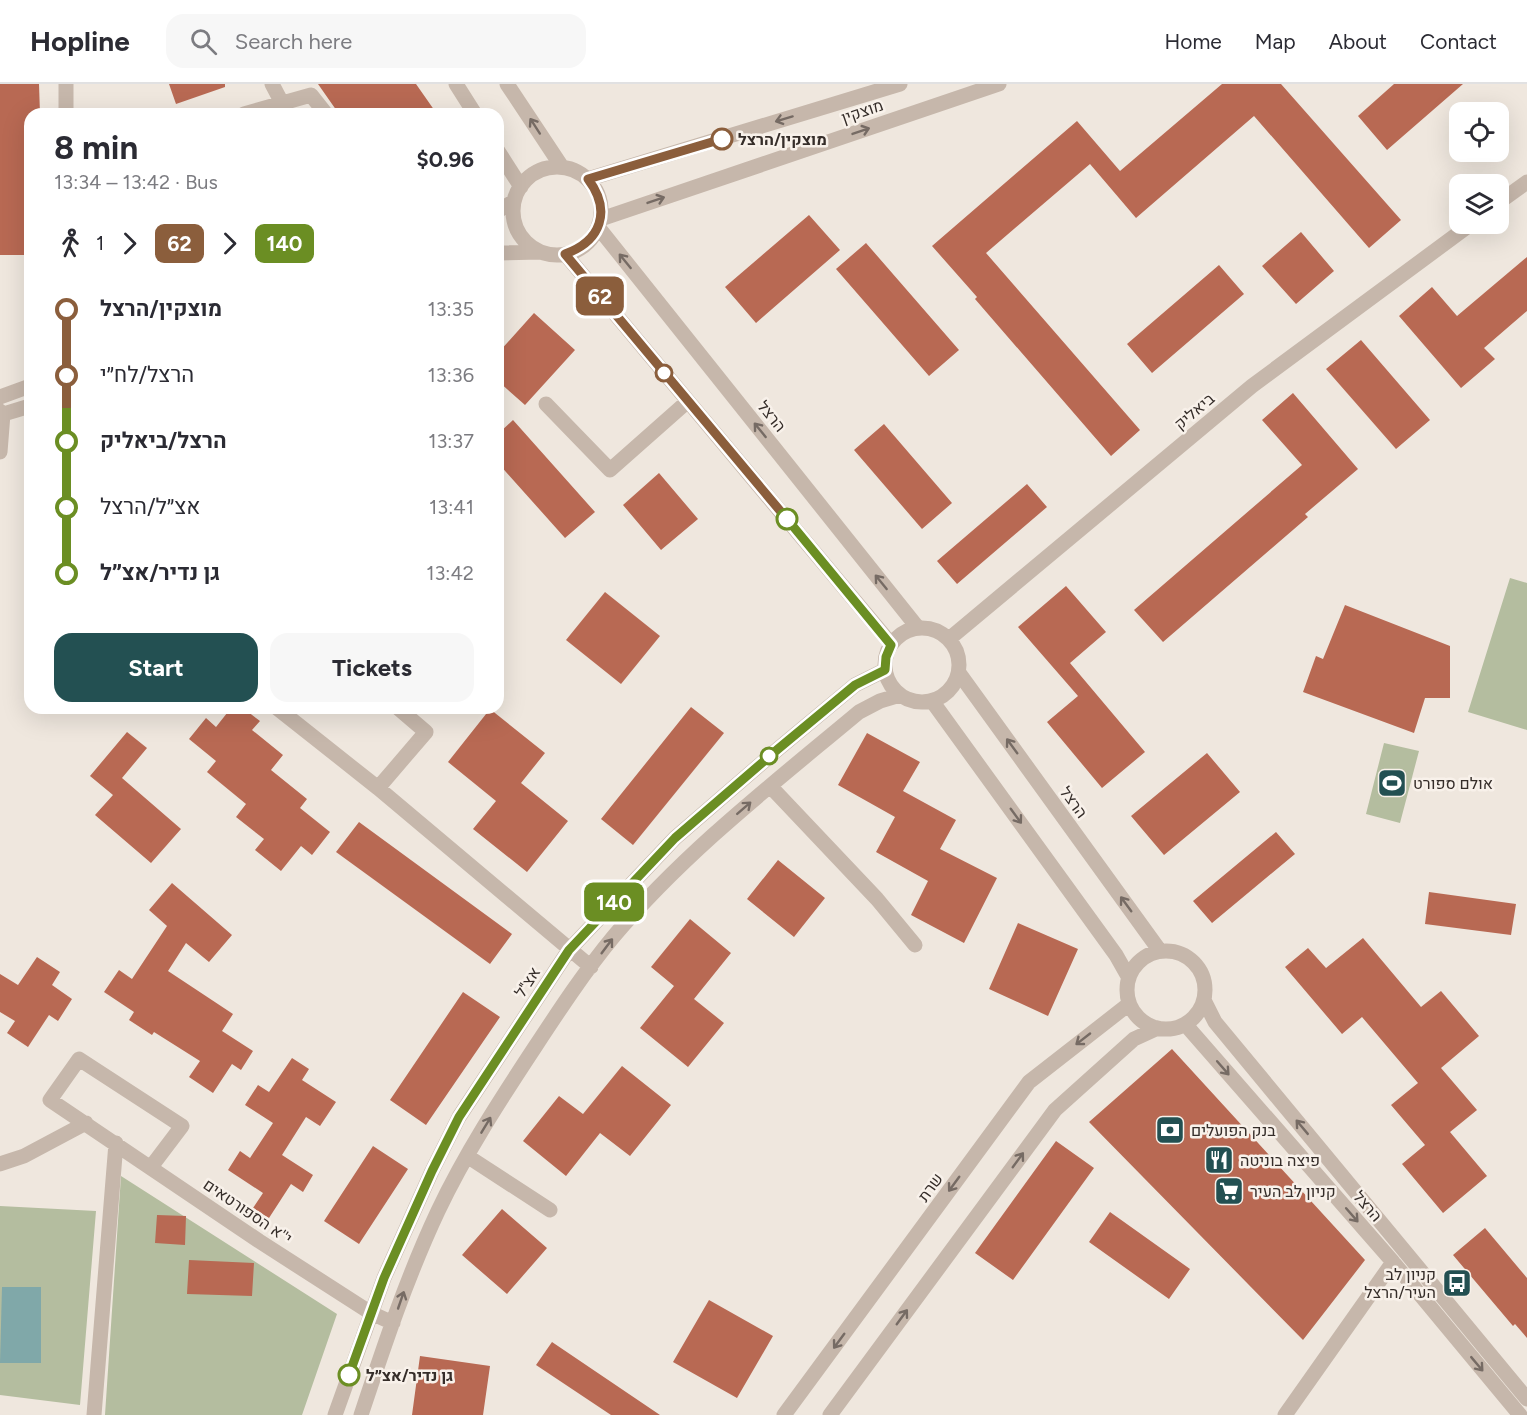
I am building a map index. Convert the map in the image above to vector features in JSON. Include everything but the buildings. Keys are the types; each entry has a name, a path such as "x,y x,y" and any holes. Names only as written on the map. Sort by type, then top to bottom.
{"street":[{"path":"66,84 66,108"},
{"path":"272,84 282,103"},
{"path":"456,84 471,108"},
{"path":"507,84 562,167"},
{"name":"מוצקין","path":"588,179 900,84"},
{"name":"מוצקין","path":"599,223 999,84"},
{"path":"265,108 311,95 321,108"},
{"path":"504,165 517,194"},
{"path":"562,167 576,171 588,179 601,204 599,223 591,240 579,249 553,255 530,246 520,236 513,210 517,194 525,180 536,172 562,167"},
{"path":"1509,195 1527,182"},
{"path":"504,206 517,194"},
{"name":"הרצל","path":"599,223 918,628"},
{"name":"ביאליק","path":"949,639 1252,386 1457,234"},
{"path":"504,253 541,252"},
{"path":"565,254 891,645"},
{"path":"0,397 24,388"},
{"path":"546,404 610,470 688,401"},
{"path":"0,452 1,414 24,408"},
{"path":"918,628 929,628 949,639 958,655 959,673 950,691 932,701 916,702 900,695 887,680 885,670 886,657 891,645 903,633 918,628"},
{"name":"אצ\"ל","path":"335,1415 384,1278 459,1117 569,950 675,838 855,685 885,670"},
{"name":"הרצל","path":"959,673 1160,951"},
{"path":"361,1415 405,1286 438,1210 467,1156 516,1076 570,995 615,936 697,849 858,712 880,701 900,695"},
{"path":"932,701 1116,955 1129,978"},
{"path":"284,714 378,788 591,967"},
{"path":"378,788 426,732 405,714"},
{"path":"770,786 877,899 915,945"},
{"path":"1160,951 1171,951 1191,960 1203,978 1205,989 1200,1010 1185,1024 1167,1029 1146,1024 1136,1015 1129,1004 1126,991 1133,968 1141,960 1160,951"},
{"name":"הרצל","path":"1204,1000 1215,1022 1527,1399"},
{"name":"שרת","path":"784,1415 1029,1082 1129,1004"},
{"name":"הרצל","path":"1185,1024 1393,1262 1520,1415"},
{"path":"830,1415 1055,1110 1134,1039 1158,1028"},
{"name":"י''א הספורטאים","path":"151,1167 182,1126 79,1059 50,1100 259,1241 371,1313 393,1323"},
{"path":"0,1164 24,1156 86,1123"},
{"path":"94,1415 116,1143"},
{"path":"467,1156 550,1210"},
{"path":"1285,1415 1393,1262"}],"green space":[{"path":"1510,578 1527,583 1527,730 1468,712"},
{"name":"אולם ספורט","path":"1384,743 1419,751 1400,823 1366,814"},
{"path":"121,1176 337,1314 302,1415 105,1415"},
{"path":"0,1206 96,1211 80,1405 0,1395"}],"water":[{"path":"2,1287 41,1287 41,1363 0,1363"}],"bus line":[{"name":"62","path":"722,139 588,179 601,204 601,219 591,240 579,249 565,254 787,519"},
{"name":"140","path":"349,1375 384,1278 459,1117 569,950 675,838 855,685 885,670 886,657 891,645 787,519"}],"place":[{"name":"מוצקין/הרצל","path":"722,139"},
{"name":"אולם ספורט","path":"1392,783"},
{"name":"בנק הפועלים","path":"1170,1130"},
{"name":"פיצה בוניטה","path":"1219,1160"},
{"name":"קניון לב העיר","path":"1229,1191"},
{"name":"קניון לב העיר/הרצל","path":"1457,1283"},
{"name":"גן נדיר/אצ״ל","path":"349,1375"}]}
